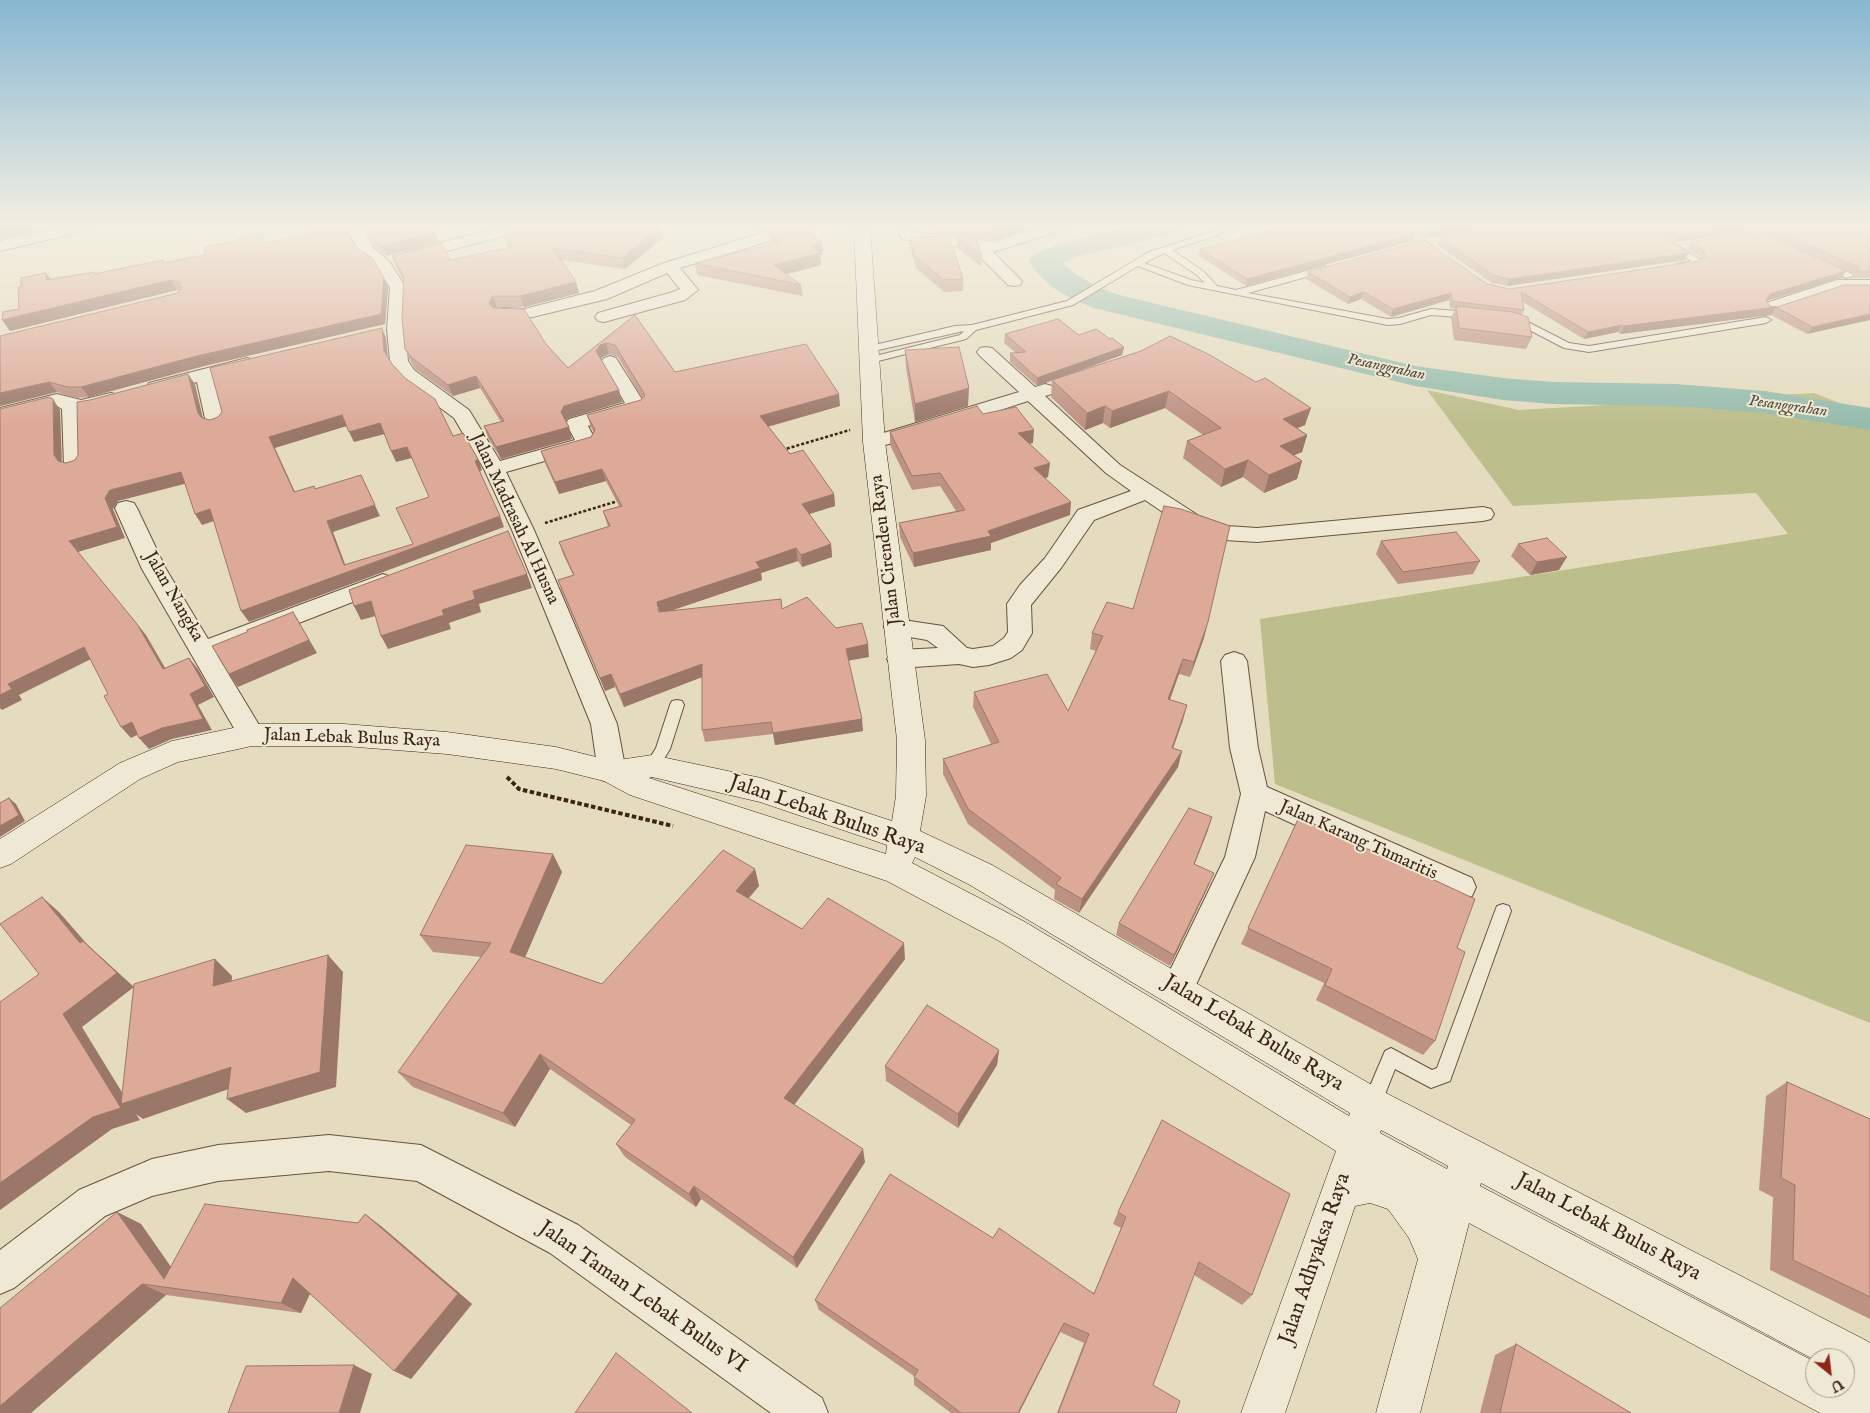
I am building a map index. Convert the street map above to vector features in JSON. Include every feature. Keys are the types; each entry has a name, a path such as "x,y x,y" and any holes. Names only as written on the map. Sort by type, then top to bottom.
{"main road":[{"name":"Jalan Cirendeu Raya","path":"866,293 873,433 911,740 912,796 898,871"},
{"name":"Jalan Lebak Bulus Raya","path":"0,856 130,772 172,752 252,735 344,735 497,748 556,758 612,772 761,790 905,838 981,875 1371,1105 1852,1356 1870,1370"},
{"name":"Jalan Lebak Bulus Raya","path":"646,776 776,830 898,871 1013,932 1357,1142 1805,1381"},
{"name":"Jalan Adhyaksa Raya","path":"1262,1413 1371,1105"},
{"path":"1398,1413 1439,1258 1470,1156"},
{"path":"1341,1189 1370,1184 1400,1193 1423,1224 1439,1258"},
{"name":"Jalan Lebak Bulus Raya","path":"1836,1398 1870,1408"}],"street":[{"name":"Jalan Madrasah Al Husna","path":"397,293 386,332 399,361 407,374 462,414 494,469 514,533 604,724 612,772"},
{"path":"503,313 524,314 606,293"},
{"path":"604,317 685,293"},
{"path":"1769,314 1817,293"},
{"path":"986,352 1113,469 1191,521 1224,533 1257,535 1483,514"},
{"path":"0,414 57,400 72,406 90,405 204,374 262,361"},
{"path":"494,469 587,443 576,424 636,406 610,362"},
{"path":"204,374 216,423"},
{"path":"873,433 1033,395 1059,386"},
{"path":"72,406 74,466"},
{"path":"900,659 959,655 974,658 1002,652 1013,644 1020,633 1019,604 1053,562 1086,515 1147,492"},
{"name":"Jalan Nangka","path":"126,508 154,569 204,650 252,735"},
{"path":"204,650 404,574"},
{"path":"896,628 934,632 946,641 959,655"},
{"name":"Jalan Karang Tumaritis","path":"1177,989 1240,857 1255,794 1244,748 1234,660"},
{"name":"Jalan Karang Tumaritis","path":"1255,794 1461,887"},
{"name":"Jalan Taman Lebak Bulus VI","path":"0,1274 92,1203 152,1178 218,1163 329,1153 421,1164 564,1239 807,1413"}],"lane":[{"path":"869,354 963,337 972,328 1070,303 1087,293"},
{"path":"1236,293 1388,322 1400,321 1421,314 1441,312 1484,316"},
{"path":"1500,318 1521,322 1567,346 1589,349 1769,314"},
{"path":"646,776 663,749 677,706"},
{"path":"1371,1105 1391,1057 1431,1079 1444,1075 1503,911"}],"path":[{"path":"781,450 873,433"},
{"path":"514,533 620,500"},
{"path":"497,748 502,772 519,789 681,828"}],"green space":[{"path":"1427,390 1519,410 1814,393 1870,415 1870,1023 1275,784 1260,619 1788,534 1756,493 1513,506"}],"building":[{"path":"18,293 116,293 2,320 3,312 19,309"},
{"path":"178,293 383,293 381,314 197,356 81,387 68,387 49,382 0,393 0,336"},
{"path":"403,293 532,293 520,296 493,296 489,303 493,308 524,309 546,344 568,368 635,315 675,372 806,344 839,394 760,416 790,454 803,450 834,494 802,504 831,544 801,555 796,548 756,562 760,568 657,602 659,612 781,599 782,609 807,597 836,628 862,623 868,644 846,649 862,719 773,733 771,722 702,730 702,664 620,694 611,674 600,678 558,580 574,575 559,542 610,526 603,511 622,506 602,469 555,482 541,451 591,437 595,430 587,415 641,400 645,395 615,345 606,343 600,345 596,351 619,390 564,406 561,412 569,427 496,447 484,426 504,421 476,376 448,385 411,357 405,349 402,318"},
{"path":"1343,293 1361,293 1350,297"},
{"path":"1366,293 1521,293 1524,310 1452,301 1451,293 1393,309"},
{"path":"1523,293 1774,293 1770,294 1766,300 1770,306 1777,307 1820,293 1870,293 1870,314 1812,327 1776,307 1622,325 1588,332"},
{"path":"1456,306 1513,312 1528,317 1532,337 1459,328"},
{"path":"1058,319 1079,335 1096,329 1124,347 1037,378 1010,353 1026,352 1005,334"},
{"path":"382,328 384,351 392,364 405,378 435,399 453,436 463,433 478,459 475,461 500,516 241,611 210,509 195,514 181,472 110,490 105,498 117,527 69,541 137,624 163,669 189,658 205,686 190,694 203,719 162,728 139,738 132,722 121,727 104,696 108,694 84,647 8,684 12,689 0,695 0,409 49,397 53,399 54,455 58,461 66,463 75,460 78,455 77,402 188,374 198,413 202,418 210,420 218,417 222,412 210,368","holes":["342,415 349,432 380,423 391,451 407,447 429,497 396,508 413,544 344,565 327,521 375,505 361,475 315,489 314,486 294,492 269,437"]},
{"path":"1170,336 1208,354 1256,382 1265,378 1311,408 1283,419 1307,435 1280,446 1302,461 1269,475 1248,460 1225,469 1187,441 1221,428 1169,391 1112,411 1105,406 1087,413 1052,380 1141,351"},
{"path":"959,347 969,388 915,404 905,350"},
{"path":"977,406 983,414 1016,407 1034,430 1018,433 1050,463 1034,468 1071,502 988,531 991,536 913,553 899,523 965,510 940,473 912,476 890,432"},
{"path":"1164,506 1181,509 1230,526 1208,622 1194,662 1183,659 1168,699 1187,705 1172,748 1182,751 1082,899 1056,884 1061,878 968,809 943,759 999,742 974,692 1047,674 1068,711 1103,636 1092,633 1107,602 1133,609"},
{"path":"508,531 527,574 473,591 475,599 442,610 444,615 381,636 371,601 354,606 349,590"},
{"path":"1456,532 1480,561 1403,572 1381,541"},
{"path":"1547,538 1567,557 1537,562 1518,544"},
{"path":"293,612 309,640 229,674 212,646"},
{"path":"9,798 19,815 0,826 0,803"},
{"path":"1189,808 1212,817 1194,864 1214,873 1174,955 1119,923"},
{"path":"1299,817 1475,899 1457,948 1465,952 1435,1041 1325,985 1332,969 1248,928"},
{"path":"466,845 553,854 510,952 602,984 723,850 755,869 736,891 802,929 828,898 904,943 784,1098 863,1149 793,1257 694,1186 689,1194 616,1144 635,1120 540,1054 503,1113 398,1072 491,943 420,935"},
{"path":"42,897 80,943 83,941 117,973 63,1014 121,1108 93,1117 0,1183 0,1002 39,974 0,924"},
{"path":"328,955 320,1072 227,1099 231,1067 121,1104 134,984 215,959 213,986"},
{"path":"927,1005 999,1050 958,1114 885,1066"},
{"path":"1787,1082 1870,1119 1870,1297 1793,1260 1795,1185 1781,1178"},
{"path":"1162,1120 1290,1194 1252,1295 1199,1262 1153,1385 1180,1401 1176,1413 1058,1413 1089,1334 1064,1323 1018,1413 961,1413 914,1377 918,1370 815,1300 890,1174 993,1238 999,1228 1094,1294 1126,1217 1118,1212"},
{"path":"205,1204 358,1223 365,1214 458,1294 394,1371 293,1278 281,1303 142,1284 0,1406 0,1308 117,1212 164,1279"},
{"path":"1516,1344 1631,1413 1500,1413"},
{"path":"616,1353 692,1413 575,1413"},
{"path":"354,1365 339,1413 228,1413 246,1366"}],"waterway":[{"name":"Pesanggrahan","path":"1085,293 1105,301 1415,376 1503,389 1553,393 1676,395 1765,402 1870,419"}]}
